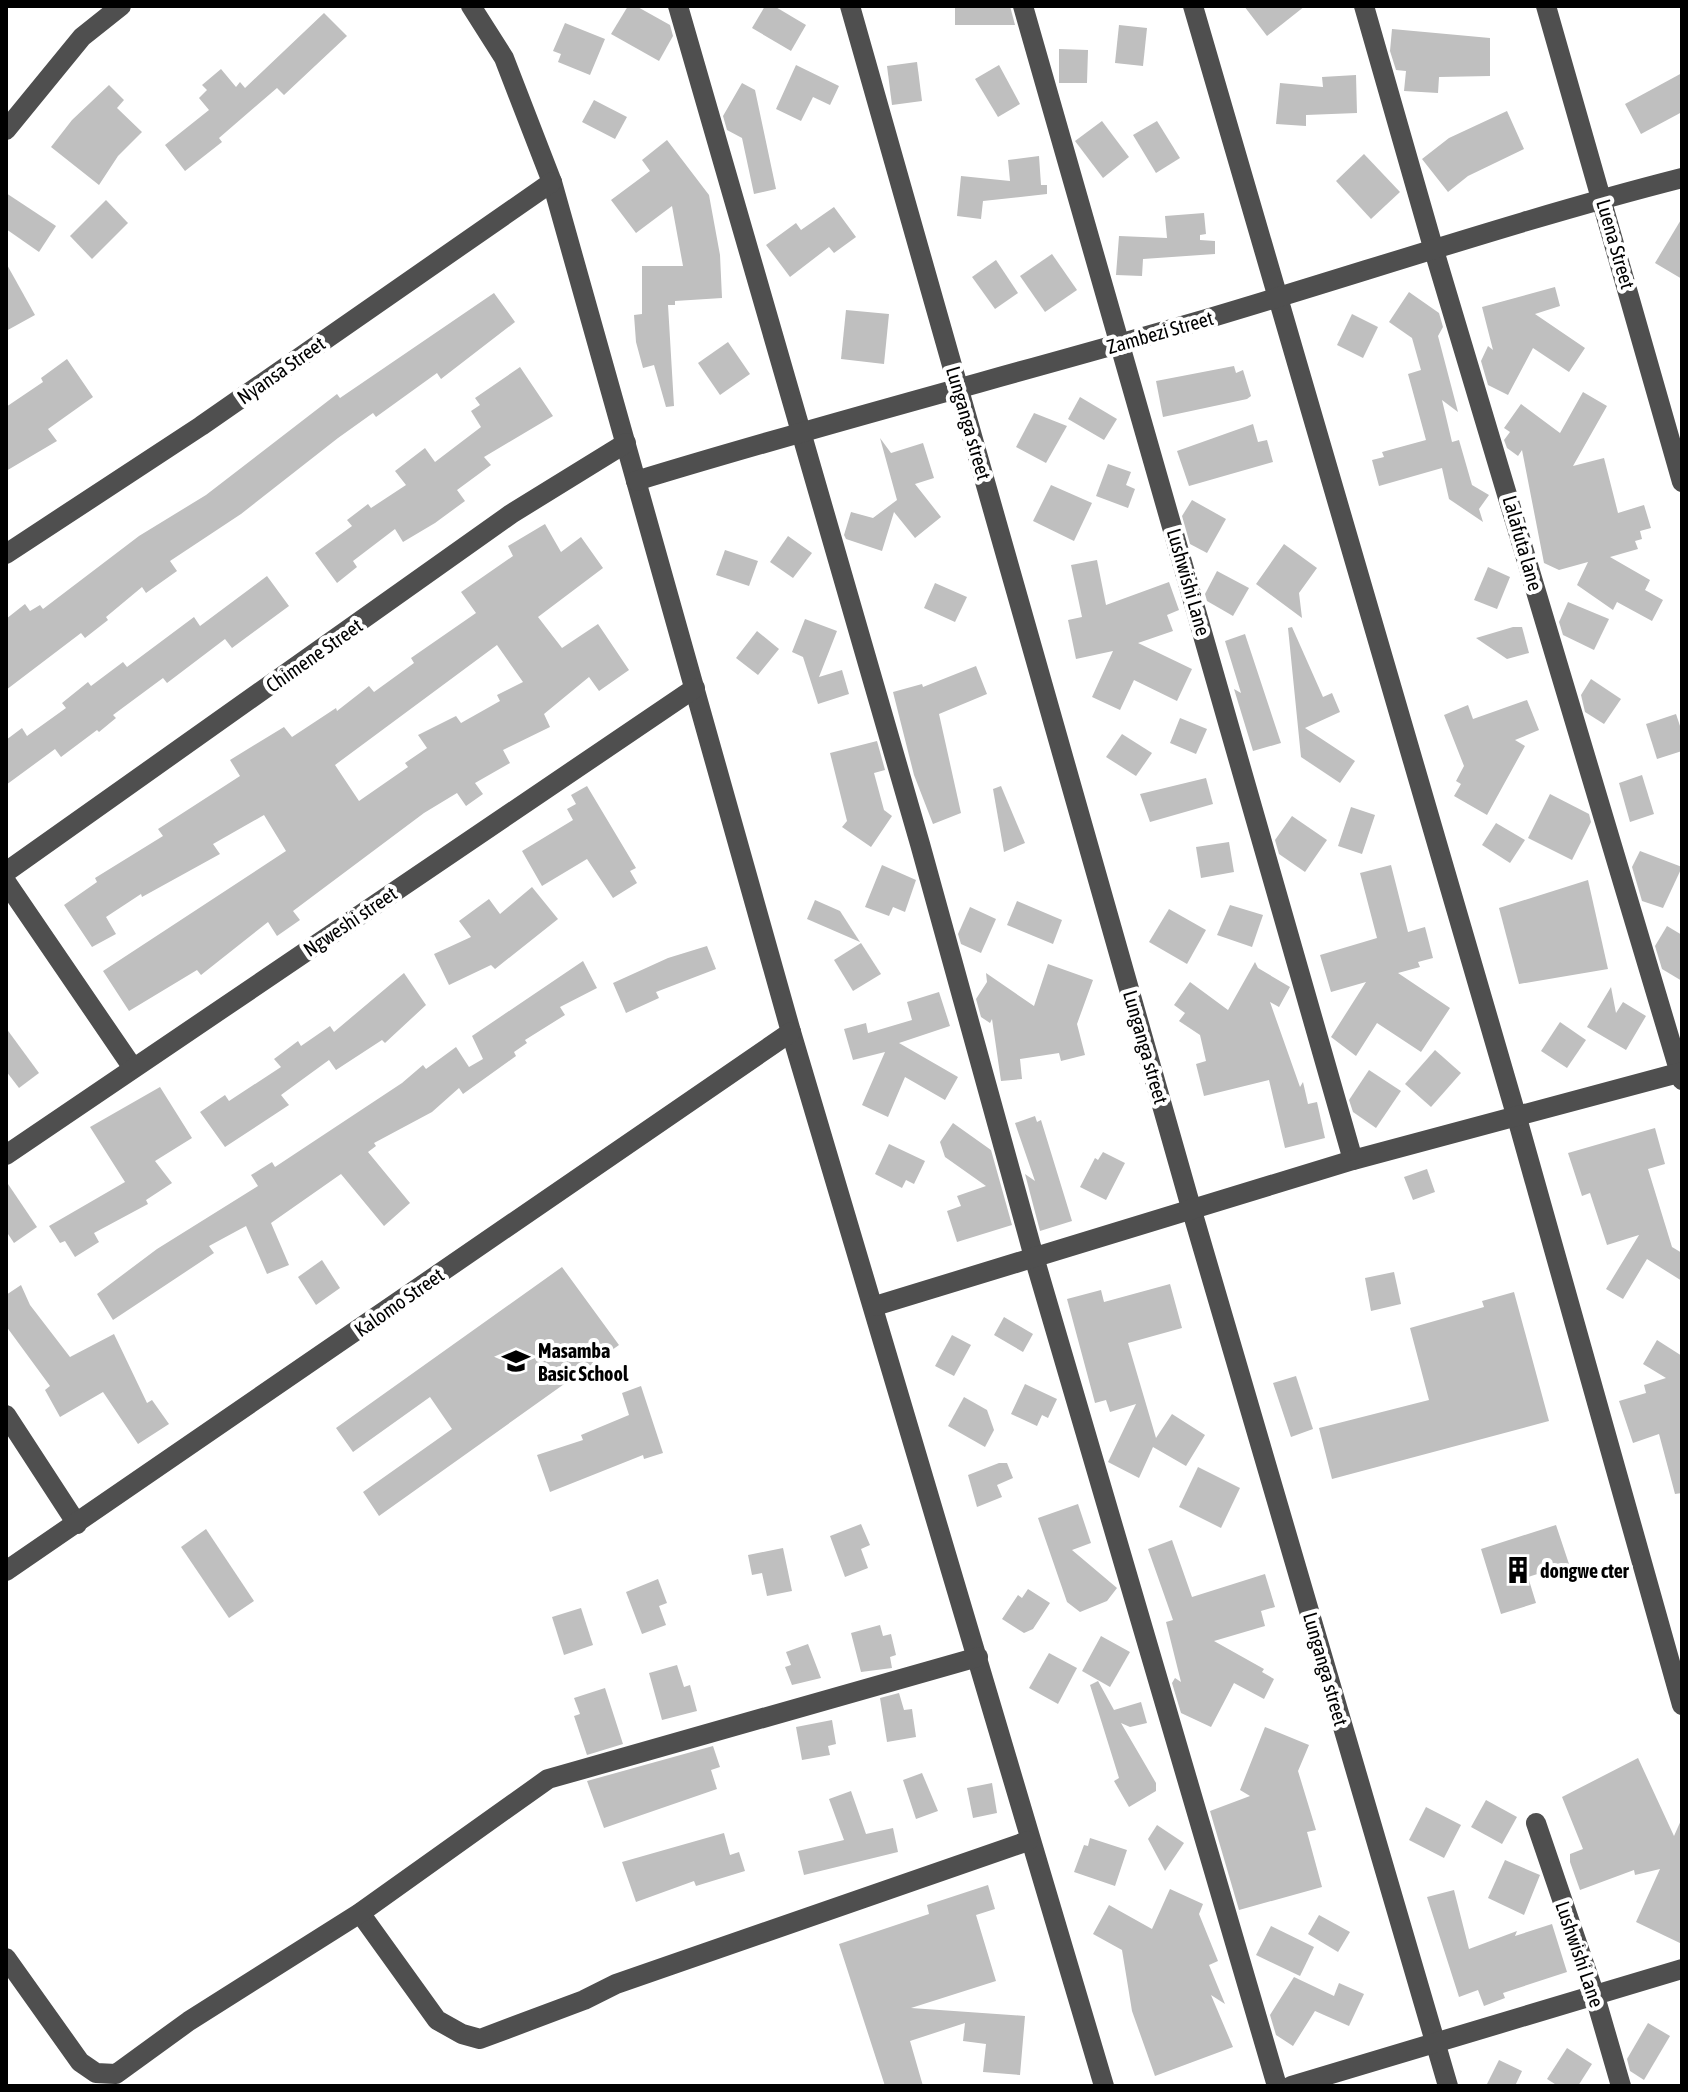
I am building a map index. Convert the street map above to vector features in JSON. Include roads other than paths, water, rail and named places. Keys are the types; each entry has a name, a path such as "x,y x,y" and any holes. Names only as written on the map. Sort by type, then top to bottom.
{"street":[{"path":"6,130 82,37 121,6"},
{"path":"471,6 504,58 552,182 791,1032 978,1657 1028,1841 1104,2086"},
{"path":"678,6 920,844 1034,1257 1277,2086"},
{"name":"Lunganga street","path":"850,6 1192,1211 1448,2086"},
{"name":"Lushwishi Lane","path":"1023,6 1250,789 1353,1160"},
{"path":"1193,6 1517,1118 1682,1705"},
{"name":"Lalafuta lane","path":"1364,6 1433,247 1682,1075"},
{"name":"Luena Street","path":"1546,6 1604,198 1682,482"},
{"name":"Zambezi Street","path":"636,481 799,431 1278,298 1433,247 1682,178"},
{"name":"Nyansa Street","path":"6,554 201,426 552,182"},
{"name":"Chimene Street","path":"6,872 511,514 626,443"},
{"name":"Ngweshi street","path":"6,1155 695,688"},
{"path":"6,882 133,1068"},
{"name":"Kalomo Street","path":"6,1571 791,1032"},
{"path":"875,1306 1353,1160 1682,1075"},
{"path":"6,1415 77,1524"},
{"path":"6,1958 80,2062 96,2073 116,2074 189,2021 360,1913 548,1779 978,1657"},
{"name":"Lushwishi Lane","path":"1536,1823 1594,1993 1621,2086"},
{"path":"360,1913 437,2020 462,2034 480,2039 584,2000 616,1984 1028,1841"},
{"path":"1291,2086 1435,2040 1682,1969"}],"place":[{"name":"Masamba Basic School","path":"516,1361"},
{"name":"dongwe cter","path":"1518,1570"}]}
